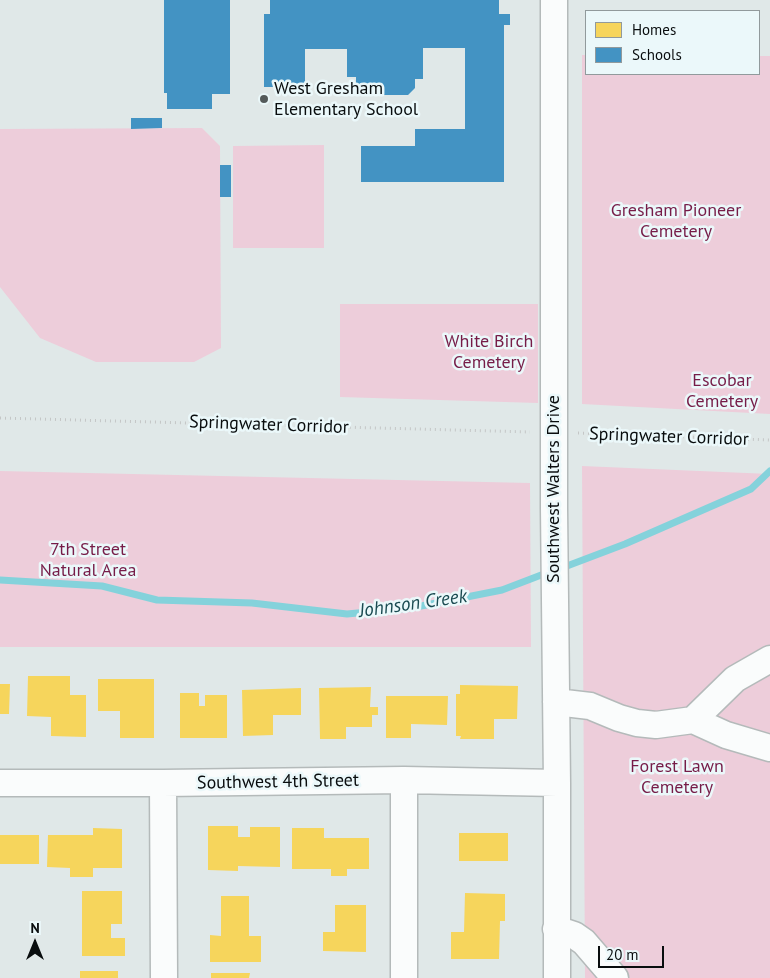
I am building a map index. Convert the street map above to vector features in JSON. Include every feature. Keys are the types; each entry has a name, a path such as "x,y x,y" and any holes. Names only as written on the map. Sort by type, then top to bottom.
{"street":[{"name":"Southwest Walters Drive","path":"554,0 556,978"},
{"path":"693,720 734,679 770,659"},
{"path":"556,702 590,706 637,723 656,725 693,720 726,735 770,748"},
{"path":"404,780 404,978"},
{"name":"Southwest 4th Street","path":"0,783 404,780 557,783"},
{"path":"163,783 164,978"},
{"path":"556,929 574,935 584,942 615,978"}],"path":[{"name":"Springwater Corridor","path":"0,418 538,432"},
{"name":"Springwater Corridor","path":"576,433 770,440"}],"green space":[{"name":"Gresham Pioneer Cemetery","path":"582,55 585,55 585,75 760,75 760,56 770,56 770,414 582,404"},
{"path":"202,128 220,146 221,348 194,362 96,362 40,338 0,287 0,129"},
{"path":"324,145 324,248 233,248 233,146"},
{"name":"White Birch Cemetery","path":"340,304 538,304 538,403 340,397"},
{"name":"Forest Lawn Cemetery","path":"582,466 770,474 770,978 585,978"},
{"name":"7th Street Natural Area","path":"0,471 530,483 531,647 0,647"}],"building: Homes":[{"path":"28,676 70,676 70,695 86,695 86,737 51,736 51,717 27,716"},
{"path":"98,679 154,679 154,738 120,738 120,711 98,711"},
{"path":"0,684 10,684 9,714 0,714"},
{"path":"460,685 518,686 517,719 494,719 494,739 460,739 461,736 456,736 456,694 460,694"},
{"path":"371,687 370,707 378,707 378,715 372,715 372,727 346,727 346,739 320,739 319,688"},
{"path":"301,688 301,715 273,715 273,735 243,736 242,690"},
{"path":"180,693 199,693 199,706 205,706 205,695 227,695 227,738 180,738"},
{"path":"386,696 448,696 447,725 411,724 411,738 386,738"},
{"path":"208,826 238,826 238,837 250,837 250,827 280,827 280,867 238,866 238,871 208,870"},
{"path":"93,828 122,829 122,868 93,868 93,877 70,877 70,868 47,867 48,835 93,835"},
{"path":"292,828 324,828 324,838 369,838 369,869 347,869 347,876 331,876 331,869 292,869"},
{"path":"459,833 508,833 508,861 459,861"},
{"path":"0,835 39,835 39,864 0,864"},
{"path":"82,891 122,891 122,924 111,924 111,938 125,938 125,956 82,956"},
{"path":"465,893 505,894 505,921 500,921 499,959 451,959 451,932 464,932"},
{"path":"221,896 249,896 249,936 261,936 261,962 210,962 210,935 221,936"},
{"path":"335,905 366,905 366,952 323,951 323,932 335,932"},
{"path":"80,971 118,971 118,978 80,978"},
{"path":"211,973 250,973 249,978 211,978"}],"building: Schools":[{"path":"164,0 230,0 230,94 212,94 212,109 167,109 167,93 164,93"},
{"path":"270,0 499,0 499,14 510,14 510,25 504,25 504,182 361,182 361,146 415,146 415,129 465,129 465,48 423,48 423,79 415,79 415,88 408,95 363,95 356,89 356,77 347,77 347,49 305,49 305,87 264,87 264,14 270,14"},
{"path":"131,118 162,118 162,128 131,129"},
{"path":"220,165 231,165 231,197 220,197"}],"waterway":[{"name":"Johnson Creek","path":"559,569 625,544 751,489 770,471"},
{"name":"Johnson Creek","path":"0,580 102,586 157,600 252,603 347,614 411,608 502,590 549,572"}],"place":[{"name":"West Gresham Elementary School","path":"264,99"}],"park label":[{"name":"Escobar Cemetery","path":"722,391"}]}
